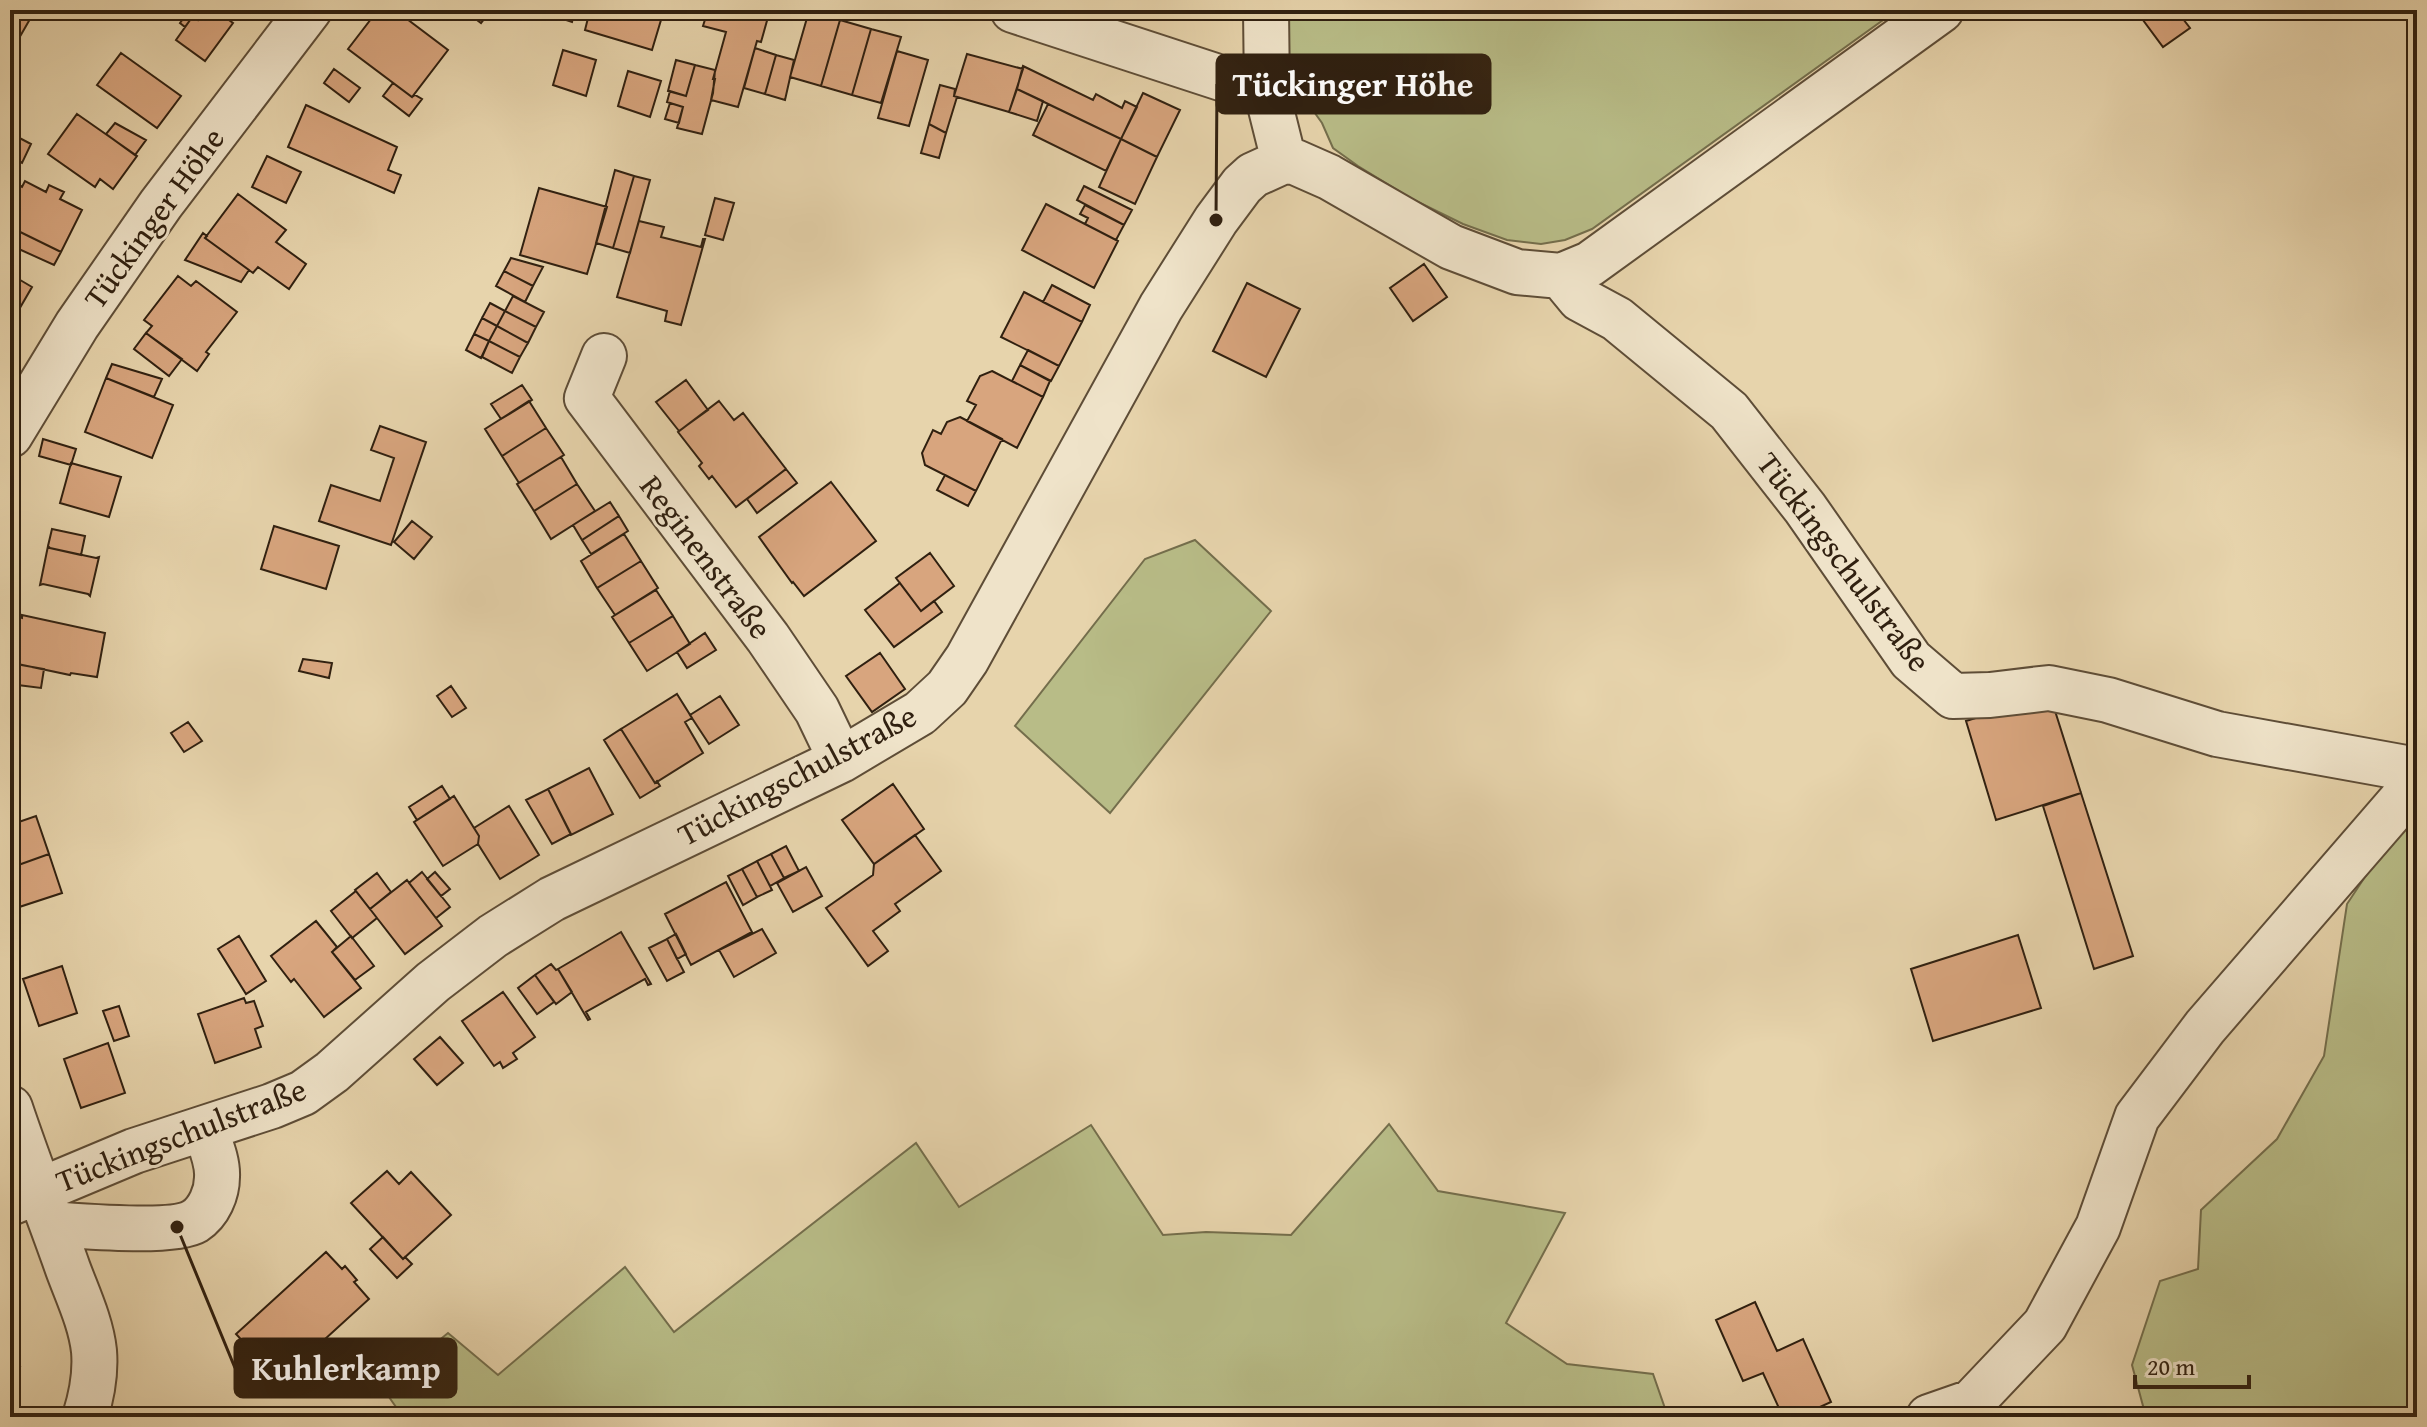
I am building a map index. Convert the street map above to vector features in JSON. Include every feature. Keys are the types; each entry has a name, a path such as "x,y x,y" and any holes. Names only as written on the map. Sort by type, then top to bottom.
{"street":[{"name":"Tückinger Höhe","path":"10,435 77,325 152,217 309,10"},
{"path":"1013,10 1267,93"},
{"path":"1266,10 1267,93 1284,161 1309,167 1451,247 1517,272 1561,276 1590,264 1941,10"},
{"name":"Tückingschulstraße","path":"85,1417 95,1374 88,1322 34,1206 134,1151 303,1093 332,1072 433,982 493,936 552,899 841,760 920,713 947,688 967,659 1161,307 1216,220 1253,175 1284,161"},
{"name":"Tückingschulstraße","path":"1561,276 1580,299 1617,319 1729,411 1805,508 1911,660 1953,696 2049,688 2108,700 2217,734 2417,770"},
{"name":"Reginenstraße","path":"604,356 587,398 768,638 817,710 841,760"},
{"path":"1929,1417 1972,1402 2045,1325 2098,1227 2137,1117 2205,1027 2417,782"},
{"path":"10,1108 34,1206 106,1228 177,1227 194,1221 212,1200 216,1186 215,1161 205,1129"}],"green space":[{"path":"1288,10 1897,10 1592,229 1565,240 1541,244 1507,240 1463,224 1412,199 1333,148 1322,123 1292,81 1288,58"},
{"path":"1195,540 1271,611 1110,813 1015,726 1145,559"},
{"path":"2408,812 2417,816 2417,1417 2146,1417 2132,1365 2160,1281 2198,1269 2201,1210 2277,1139 2324,1056 2347,904"},
{"path":"1389,1124 1438,1191 1565,1213 1506,1323 1567,1364 1653,1374 1668,1417 403,1417 382,1387 448,1333 498,1375 625,1267 674,1332 916,1143 959,1207 1091,1125 1163,1235 1206,1232 1291,1235"}],"building":[{"path":"10,10 34,12 14,47 10,45"},
{"path":"194,10 205,10 198,20 193,16 185,27 180,23 189,11 192,13"},
{"path":"205,10 215,10 233,23 205,61 176,40 193,16 198,20"},
{"path":"378,10 395,10 448,50 412,97 348,49"},
{"path":"464,10 491,10 481,23"},
{"path":"536,10 575,10 572,22"},
{"path":"590,10 664,10 652,50 585,30"},
{"path":"708,10 770,10 761,42 757,41 738,107 711,100 713,79 726,32 703,26"},
{"path":"2148,10 2176,10 2190,28 2163,47 2140,16"},
{"path":"809,11 840,20 821,86 790,77"},
{"path":"840,20 871,29 852,95 821,86"},
{"path":"871,29 901,37 881,103 852,95"},
{"path":"755,48 776,55 765,94 744,88"},
{"path":"563,50 596,60 586,96 553,85"},
{"path":"897,51 928,60 909,126 878,118"},
{"path":"121,53 181,96 157,128 97,85"},
{"path":"967,54 1023,69 1009,112 954,96"},
{"path":"776,55 794,60 785,100 765,94"},
{"path":"676,60 695,65 686,96 668,91"},
{"path":"695,65 715,70 713,93 702,134 677,128 683,107 667,102 670,91 686,96"},
{"path":"1023,66 1093,100 1096,94 1122,108 1125,101 1137,107 1121,139 1017,89"},
{"path":"334,69 360,88 349,102 324,83"},
{"path":"628,71 661,81 650,117 618,106"},
{"path":"393,83 412,97 415,95 422,99 409,116 383,96"},
{"path":"940,85 955,89 954,96 957,97 946,133 929,124"},
{"path":"1017,89 1043,101 1037,121 1009,112"},
{"path":"1143,93 1180,110 1157,157 1121,139"},
{"path":"670,103 683,107 679,123 665,119"},
{"path":"1048,104 1121,139 1106,171 1033,135"},
{"path":"306,105 397,147 388,170 401,175 394,193 288,147"},
{"path":"77,114 137,156 113,189 100,179 95,187 48,154"},
{"path":"115,123 146,140 135,155 106,134"},
{"path":"929,124 946,133 939,158 921,153"},
{"path":"10,133 31,144 22,163 10,157"},
{"path":"1121,139 1157,157 1135,204 1099,187"},
{"path":"267,156 301,172 286,203 252,187"},
{"path":"615,170 634,176 613,248 596,243"},
{"path":"634,176 650,180 630,253 613,248"},
{"path":"11,181 22,187 25,181 46,192 49,185 64,192 60,199 82,210 61,252 10,227"},
{"path":"1084,186 1132,210 1124,225 1077,200"},
{"path":"539,188 607,207 587,274 520,255"},
{"path":"238,194 286,230 276,242 306,264 289,289 258,267 253,273 205,238"},
{"path":"715,198 734,203 723,240 705,235"},
{"path":"1046,204 1118,241 1094,288 1022,250"},
{"path":"1085,205 1124,225 1116,240 1085,224 1088,218 1080,214"},
{"path":"639,221 664,227 661,237 701,247 705,239 681,325 665,321 667,311 617,297"},
{"path":"10,227 61,252 54,265 10,245"},
{"path":"203,233 207,236 205,238 249,270 241,282 185,260"},
{"path":"511,258 543,267 533,286 504,271"},
{"path":"1424,264 1447,297 1413,321 1390,288"},
{"path":"504,271 533,286 525,302 496,286"},
{"path":"10,274 32,287 10,325"},
{"path":"178,276 191,286 196,281 237,312 206,352 209,354 197,371 146,333 152,326 144,320"},
{"path":"1247,283 1300,309 1266,377 1213,351"},
{"path":"1052,285 1090,305 1082,322 1043,302"},
{"path":"1024,292 1082,322 1059,366 1001,337"},
{"path":"513,296 544,312 536,327 505,311"},
{"path":"490,303 505,311 497,326 482,318"},
{"path":"505,311 536,327 528,343 497,326"},
{"path":"482,318 497,326 489,341 474,334"},
{"path":"497,326 528,343 520,357 489,341"},
{"path":"146,333 182,359 169,376 134,349"},
{"path":"474,334 489,341 481,358 466,350"},
{"path":"489,341 520,357 512,373 482,357"},
{"path":"1028,350 1059,366 1051,381 1020,365"},
{"path":"112,364 162,379 154,397 106,378"},
{"path":"1020,365 1050,381 1043,397 1012,381"},
{"path":"992,371 1043,397 1017,448 967,421 976,405 967,401 980,376"},
{"path":"106,378 173,405 152,458 85,432"},
{"path":"686,380 708,410 679,431 656,402"},
{"path":"522,385 532,400 501,419 491,404"},
{"path":"529,401 546,428 502,456 485,429"},
{"path":"719,401 734,420 743,413 786,469 736,507 712,476 709,479 699,466 702,463 678,432"},
{"path":"960,417 1002,439 976,491 925,465 922,453 933,430 941,434 947,422"},
{"path":"380,426 426,442 391,545 319,521 331,485 380,501 394,458 371,450"},
{"path":"546,428 564,455 519,483 502,456"},
{"path":"43,439 76,449 71,465 39,456"},
{"path":"561,457 577,484 534,511 517,484"},
{"path":"71,463 121,477 109,517 60,503"},
{"path":"786,469 797,483 757,513 747,499"},
{"path":"945,475 976,491 968,506 937,490"},
{"path":"831,482 876,541 804,596 759,537"},
{"path":"577,484 595,511 551,539 534,511"},
{"path":"610,502 619,516 582,540 573,525"},
{"path":"619,516 628,531 591,554 582,540"},
{"path":"412,521 432,537 414,559 394,542"},
{"path":"274,526 339,546 326,589 261,569"},
{"path":"52,529 85,536 81,555 50,548"},
{"path":"624,534 641,561 597,588 581,561"},
{"path":"48,546 99,557 90,596 40,585"},
{"path":"930,553 954,586 921,611 896,578"},
{"path":"641,561 658,588 615,615 597,588"},
{"path":"900,583 921,611 934,601 942,612 894,647 865,610"},
{"path":"656,590 673,616 629,643 612,617"},
{"path":"12,615 105,633 97,677 70,675 13,663 19,633 10,631"},
{"path":"673,616 690,644 647,671 629,643"},
{"path":"705,633 716,650 687,668 677,652"},
{"path":"880,653 905,689 872,712 846,676"},
{"path":"303,659 332,663 329,678 299,671"},
{"path":"10,663 44,669 41,688 10,684"},
{"path":"451,686 466,708 452,717 437,696"},
{"path":"677,694 692,718 685,722 703,753 655,783 621,729"},
{"path":"2050,695 2081,793 1996,820 1966,721"},
{"path":"720,696 739,725 709,744 690,715"},
{"path":"188,722 202,741 184,752 171,733"},
{"path":"621,729 655,783 657,781 660,786 640,798 604,740"},
{"path":"589,768 613,814 571,835 548,789"},
{"path":"893,784 924,829 874,864 842,820"},
{"path":"442,786 450,799 417,820 409,807"},
{"path":"548,789 571,834 552,844 526,800"},
{"path":"2081,793 2133,956 2094,969 2043,806"},
{"path":"454,796 479,836 478,844 443,866 414,822"},
{"path":"509,806 539,855 500,879 478,844 479,836 474,828"},
{"path":"36,816 49,854 10,868 10,825"},
{"path":"915,835 941,871 895,904 900,911 873,931 888,951 868,966 826,908 873,875 874,864"},
{"path":"786,846 799,871 784,878 771,854"},
{"path":"49,854 62,893 10,910 10,868"},
{"path":"771,854 784,878 770,886 757,861"},
{"path":"757,861 772,890 757,897 742,869"},
{"path":"806,867 822,896 793,912 777,883"},
{"path":"742,869 757,897 743,905 728,876"},
{"path":"422,872 450,907 436,918 409,883"},
{"path":"435,872 450,889 441,896 427,879"},
{"path":"377,873 391,892 370,909 355,890"},
{"path":"407,880 442,926 405,954 370,909"},
{"path":"726,882 752,932 691,965 665,914"},
{"path":"356,891 377,918 352,938 331,911"},
{"path":"316,921 337,947 332,952 361,988 324,1017 271,956"},
{"path":"762,929 776,953 734,977 719,950"},
{"path":"621,932 651,984 648,985 645,979 586,1012 588,1020 558,969"},
{"path":"676,934 686,954 677,959 667,939"},
{"path":"2018,935 2041,1008 1933,1041 1911,969"},
{"path":"239,936 266,981 246,994 218,949"},
{"path":"351,936 374,966 355,980 332,952"},
{"path":"667,939 684,972 667,981 649,948"},
{"path":"551,964 558,969 572,992 556,1004 535,975"},
{"path":"62,966 77,1013 39,1026 23,979"},
{"path":"535,975 554,1002 537,1014 518,988"},
{"path":"503,992 535,1037 513,1053 517,1059 503,1068 500,1062 494,1066 462,1021"},
{"path":"244,998 246,1003 254,1001 263,1026 255,1029 261,1047 215,1063 198,1014"},
{"path":"119,1006 129,1036 114,1041 103,1011"},
{"path":"440,1037 463,1063 437,1085 414,1059"},
{"path":"108,1043 125,1093 81,1108 64,1059"},
{"path":"387,1171 399,1184 411,1172 451,1215 403,1259 351,1203"},
{"path":"383,1237 403,1259 405,1257 412,1264 397,1278 370,1249"},
{"path":"326,1252 342,1269 345,1266 369,1299 279,1381 265,1366 260,1371 244,1355 250,1349 236,1334"},
{"path":"1755,1302 1777,1351 1803,1339 1831,1402 1798,1417 1783,1417 1763,1373 1743,1381 1716,1320"},
{"path":"10,1359 20,1367 10,1380"}],"place":[{"name":"Tückinger Höhe","path":"1216,220"},
{"name":"Kuhlerkamp","path":"177,1227"}]}
